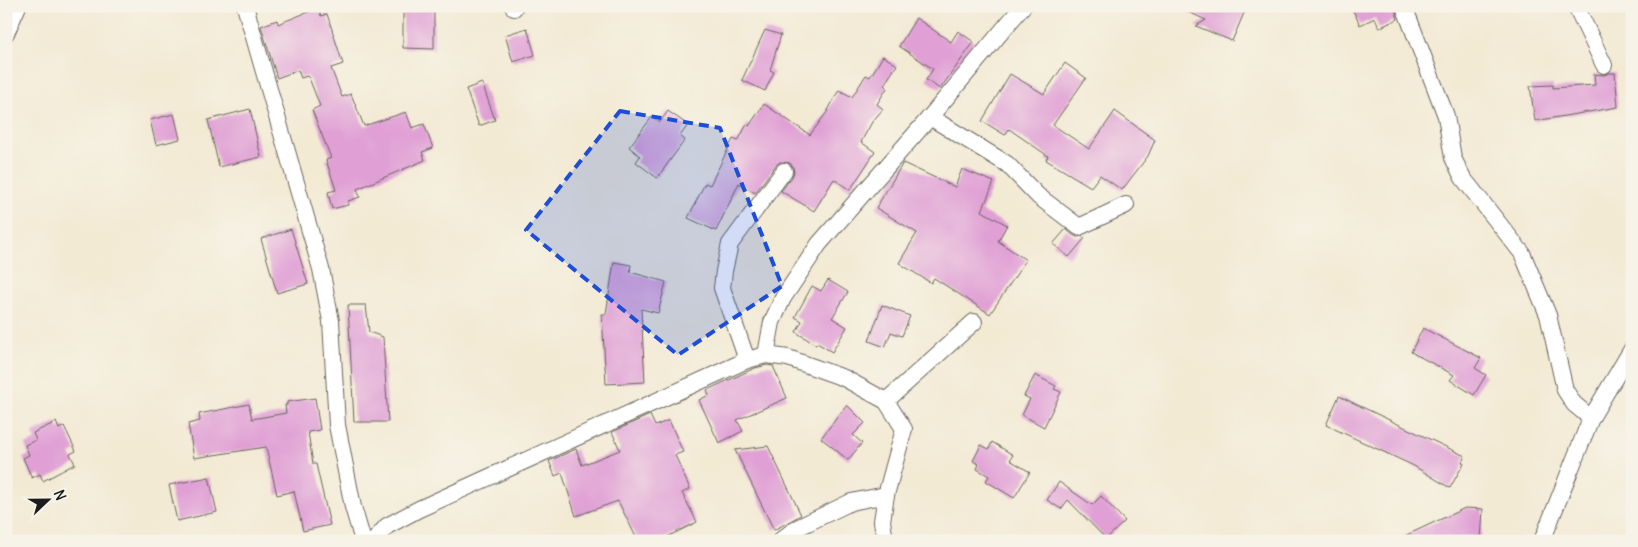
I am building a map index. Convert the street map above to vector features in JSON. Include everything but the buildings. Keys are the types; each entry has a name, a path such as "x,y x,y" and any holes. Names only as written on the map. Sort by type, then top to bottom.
{"street":[{"path":"6,33 18,6"},
{"path":"245,6 321,268 331,321 337,425 353,507 363,541"},
{"path":"766,355 772,322 783,298 819,244 930,117 1023,6"},
{"path":"1404,6 1446,116 1453,158 1463,178 1522,253 1548,315 1565,390 1574,404 1591,418"},
{"path":"1576,6 1604,65"},
{"path":"930,117 1007,164 1038,196 1079,227 1126,206"},
{"path":"747,360 722,288 724,271 730,244 784,171"},
{"path":"886,401 974,322"},
{"path":"1542,541 1591,418 1632,349"},
{"path":"374,541 387,526 419,509 747,360 766,355 788,358 844,378 886,401 904,429 886,495 882,521 885,541"},
{"path":"780,541 795,529 851,502 886,495"}],"highlighted area":[{"path":"620,111 720,128 782,286 678,355 526,230"}]}
